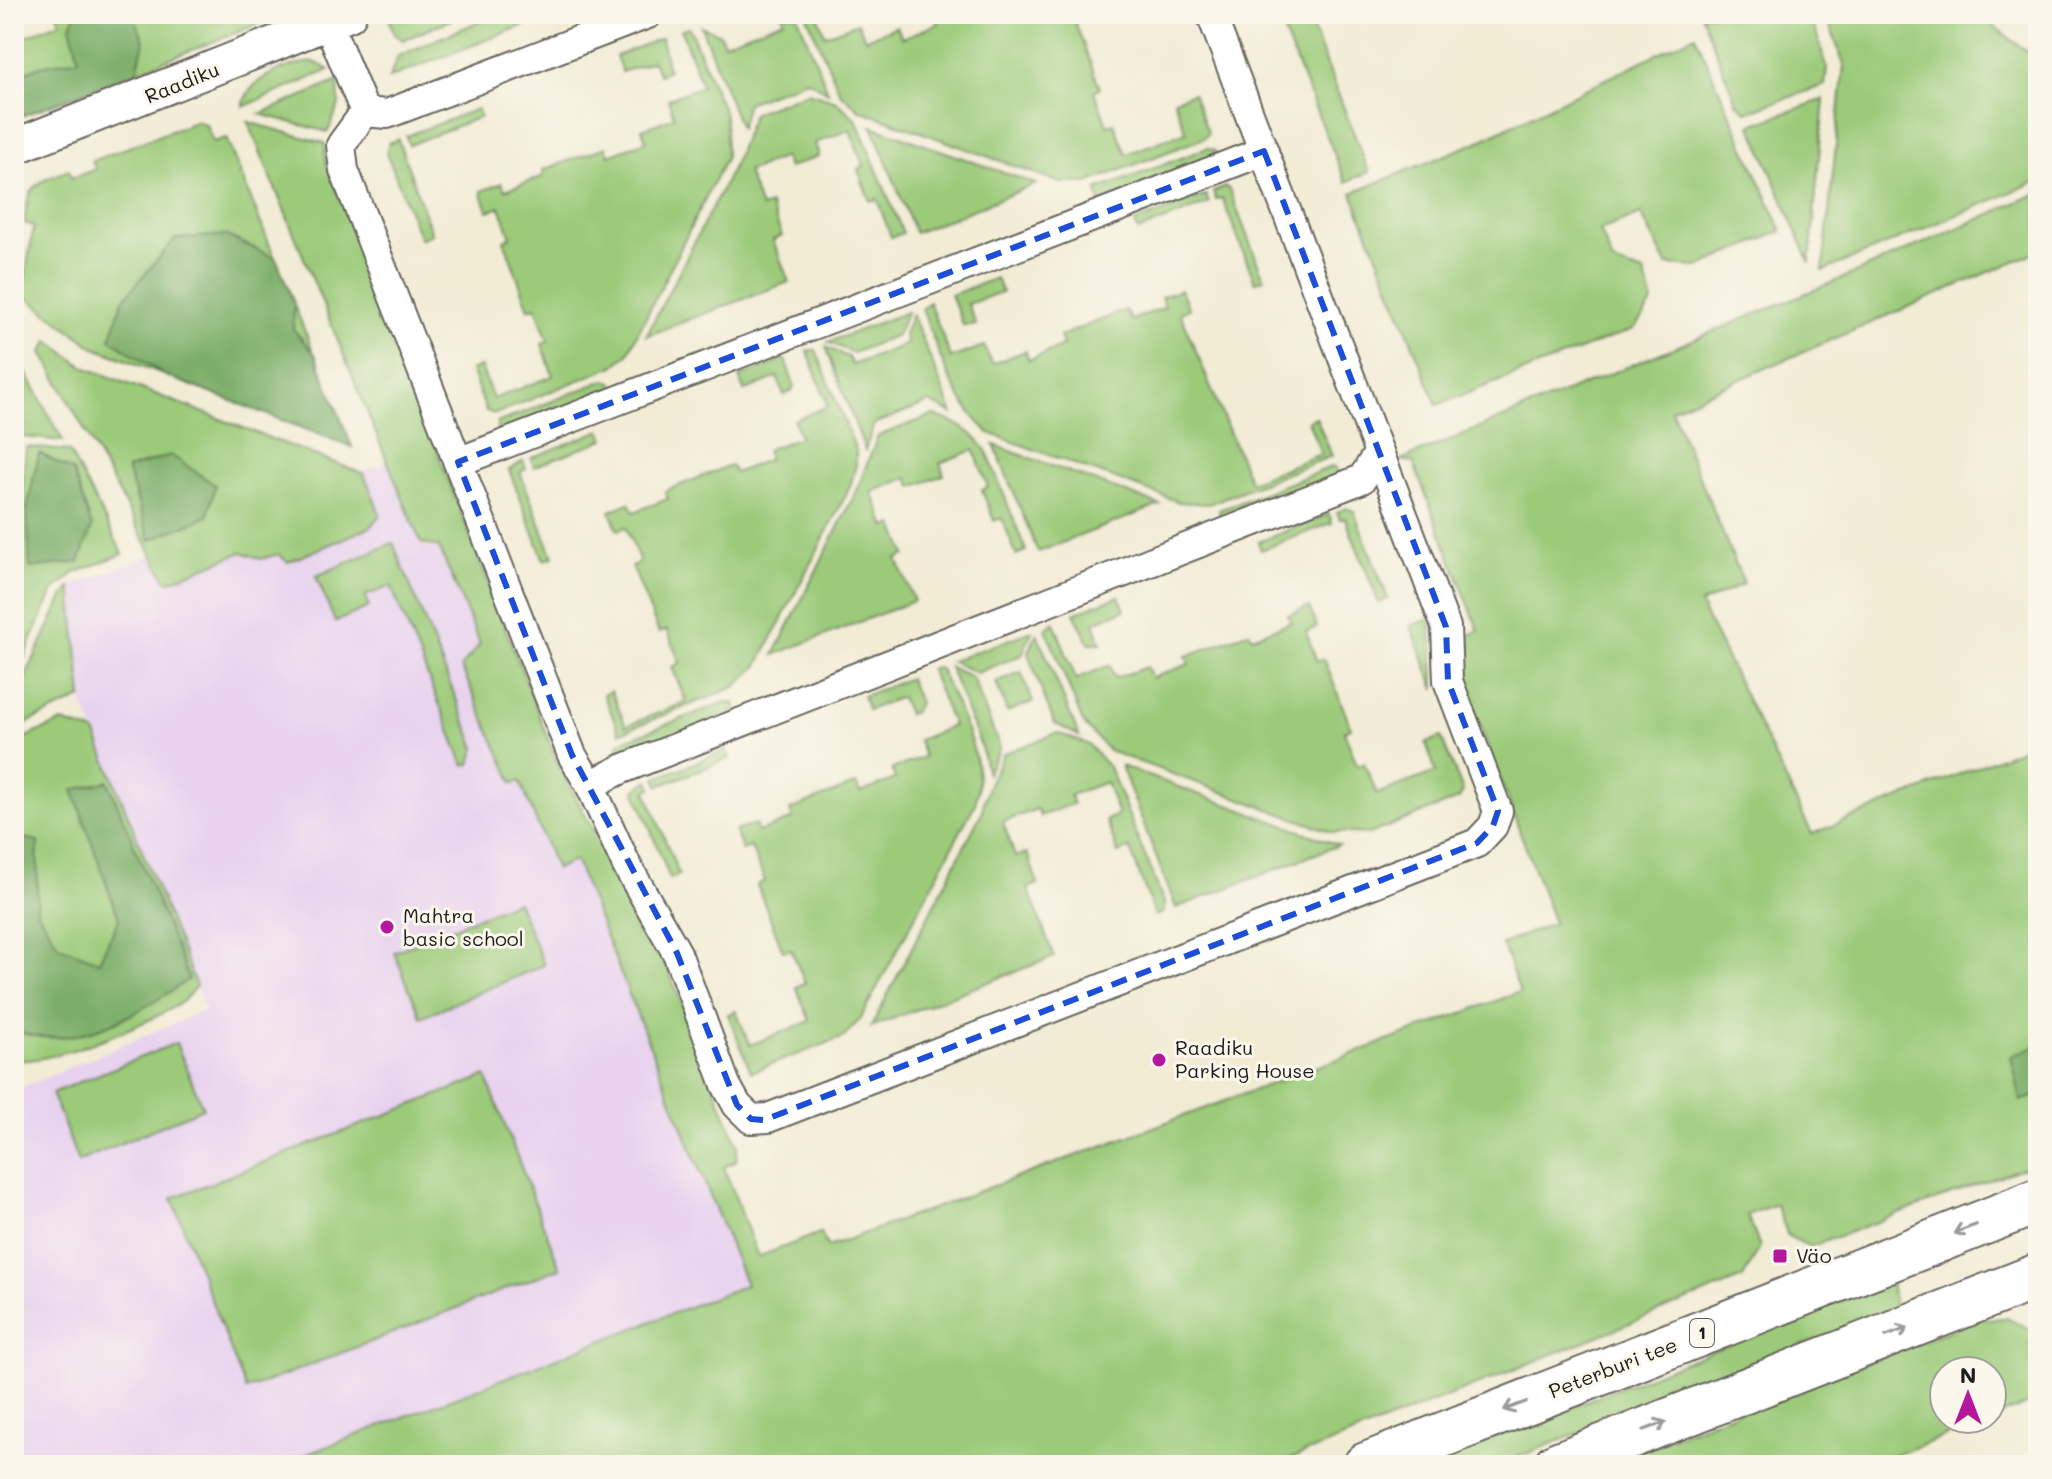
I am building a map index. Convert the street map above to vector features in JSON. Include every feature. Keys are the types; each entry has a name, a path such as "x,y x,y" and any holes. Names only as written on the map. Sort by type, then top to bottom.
{"highway":[{"name":"Peterburi tee","path":"1366,1465 2038,1201"},
{"path":"1556,1465 2038,1276"}],"street":[{"path":"365,112 387,114 648,14"},
{"path":"365,112 341,145 344,170 572,755 590,785 627,866 677,953 726,1085 737,1105 751,1119 768,1118 1477,843 1493,826 1498,811 1448,681 1446,627 1211,14"},
{"path":"338,18 365,112"},
{"name":"Raadiku","path":"14,147 338,18"},
{"path":"458,462 1264,151"},
{"path":"590,785 622,769 1362,479 1379,452"}],"highlighted area":[{"path":"1264,151 1446,627 1448,681 1498,811 1493,826 1477,843 764,1120 751,1119 737,1105 677,953 572,755 458,462"}],"shaded area":[{"name":"Mahtra basic school","path":"390,461 423,546 442,549 481,645 470,659 555,868 575,860 746,1286 279,1465 14,1465 14,1091 205,1010 79,693 71,587"}],"green space":[{"path":"57,14 284,14 14,119 14,42 60,22"},
{"path":"76,14 133,14 144,41 137,72 14,119 14,77 40,66 79,59 70,27"},
{"path":"464,14 403,40 394,34 388,15"},
{"path":"496,14 553,14 389,78 398,56"},
{"path":"782,14 797,14 828,92 807,80 747,103 740,128 701,26 720,34 724,43 784,20"},
{"path":"806,14 817,14 825,35 858,23 865,39 897,26 902,38 938,24 936,16 941,14 1064,14 1067,22 1074,20 1100,88 1094,91 1107,125 1114,123 1126,154 1186,132 1174,100 1193,93 1208,133 1204,138 1087,183 1061,183 860,110 840,93"},
{"path":"1276,14 1307,14 1369,172 1346,182"},
{"path":"1701,14 1810,14 1827,67 1825,85 1747,112 1736,102"},
{"path":"1826,14 1978,14 2038,60 2038,181 1823,271 1844,65"},
{"path":"689,27 725,115 726,157 627,355 614,366 495,414 486,411 471,370 481,367 493,399 553,376 542,344 548,341 536,307 529,309 504,240 511,237 500,207 488,211 481,191 502,183 505,190 544,176 543,170 606,147 609,155 646,141 642,129 674,117 668,99 702,86 681,30"},
{"path":"1695,35 1782,231 1698,267 1667,265 1641,214 1600,230 1613,263 1644,273 1653,302 1634,329 1437,405 1352,193 1480,141"},
{"path":"661,38 668,70 659,75 653,61 622,72 616,56"},
{"path":"314,62 330,70 243,107 252,88 270,74"},
{"path":"338,81 339,105 328,132 260,114"},
{"path":"808,92 836,101 856,119 903,233 891,237 877,199 870,201 858,170 864,167 850,130 815,143 819,156 788,168 784,157 747,172 761,208 770,205 782,236 773,240 789,282 646,336 732,169 753,113"},
{"path":"1824,99 1810,263 1751,125"},
{"path":"477,109 480,117 409,145 406,136"},
{"path":"197,121 206,125 213,142 226,138 352,447 93,347 22,294 34,226 25,223 26,210 31,193 40,182 69,170 72,178 96,169 92,161"},
{"path":"248,122 325,143 325,160 558,764 668,969 738,1146 736,1161 724,1167 758,1257 820,1233 828,1247 1520,992 1502,944 1554,923 1462,677 1463,637 1479,631 1413,462 1401,460 1855,273 2038,193 2038,251 1671,409 1744,584 1700,604 1812,834 2038,742 2038,1162 1810,1247 1788,1236 1776,1204 1747,1215 1760,1247 1743,1278 1276,1465 472,1465 444,1452 415,1465 403,1465 400,1459 384,1465 279,1465 746,1285 575,860 556,869 520,781 513,783 461,667 480,644 439,547 421,543"},
{"path":"872,126 1036,184 915,233"},
{"path":"398,139 432,234 420,239 386,151 389,143"},
{"path":"1207,148 1214,150 1217,157 1100,203 1097,190"},
{"path":"1225,187 1229,189 1264,279 1255,282 1222,198 1216,200 1213,192"},
{"path":"1206,195 1209,203 1138,231 1135,222"},
{"path":"225,235 276,258 294,303 293,329 315,354 352,447 166,376 110,339 123,300 175,239"},
{"path":"996,278 1002,292 968,304 976,325 963,325 951,295"},
{"path":"1181,290 1189,309 1180,313 1250,482 1321,454 1308,421 1316,417 1332,456 1208,504 1179,502 989,433 956,391 922,309 929,302 951,358 984,346 992,364 1025,351 1029,360 1063,346 1060,336 1126,310 1131,320 1165,307 1161,297"},
{"path":"907,312 897,335 853,353 828,342"},
{"path":"912,314 953,414 930,402 874,424 865,450 826,347 848,357 852,365 907,344 904,334"},
{"path":"49,341 84,367 364,474 380,514 371,527 288,562 278,554 261,559 242,552 166,580 42,352"},
{"path":"807,350 816,350 856,451 850,487 757,667 735,687 620,733 603,694 611,691 626,726 686,702 672,667 680,663 667,630 659,633 632,566 640,562 626,527 618,530 610,511 629,503 634,512 668,499 665,491 731,465 735,473 769,459 766,450 800,437 794,420 828,406"},
{"path":"785,359 793,390 784,395 777,377 744,391 739,377"},
{"path":"22,365 63,441 14,436 14,375"},
{"path":"605,380 612,382 616,390 497,437 497,423"},
{"path":"933,415 964,428 987,452 1026,551 1016,555 1002,518 994,521 982,490 988,487 974,450 940,463 944,475 912,487 908,478 872,492 886,527 894,525 906,555 897,559 914,601 774,655 856,492 878,436"},
{"path":"601,430 605,439 534,467 531,458"},
{"path":"994,445 1160,505 1038,552"},
{"path":"26,447 69,451 123,554 74,573 53,591 14,680 14,575"},
{"path":"39,453 73,471 92,527 79,562 30,568 27,509"},
{"path":"171,455 215,485 208,516 150,540 127,469"},
{"path":"523,461 526,469 520,472 553,557 544,560 509,470"},
{"path":"1334,466 1342,477 1220,523 1219,510"},
{"path":"1346,508 1354,511 1388,599 1379,603 1345,518 1340,519 1337,512"},
{"path":"1329,514 1332,523 1261,550 1258,542"},
{"path":"393,543 476,748 470,764 464,765 391,586 365,596 369,607 335,622 316,576"},
{"path":"71,587 82,698 14,729 17,694 63,597"},
{"path":"1119,596 1125,610 1094,622 1101,643 1089,643 1074,613"},
{"path":"1309,607 1317,627 1306,632 1317,661 1324,659 1351,728 1344,731 1357,765 1364,763 1377,794 1436,772 1426,743 1441,737 1463,791 1459,799 1369,834 1332,832 1109,751 1083,723 1046,629 1054,622 1076,679 1110,665 1115,678 1147,667 1152,678 1189,664 1186,656 1249,632 1252,637 1291,622 1288,615"},
{"path":"1429,619 1431,628 1435,689 1411,626"},
{"path":"1032,631 1022,655 977,673 951,661"},
{"path":"1037,633 1079,736 1054,723 1028,654"},
{"path":"949,667 972,677 1000,748 987,774 981,746"},
{"path":"930,669 940,669 969,735 977,770 975,804 861,1018 844,1037 751,1072 728,1014 736,1011 750,1045 810,1021 796,987 805,983 791,949 783,951 757,885 765,881 751,847 742,850 735,831 755,824 758,832 793,819 790,810 856,784 860,793 895,779 892,769 924,757 918,740 953,726"},
{"path":"1021,672 1033,702 1007,712 996,682"},
{"path":"909,678 919,703 914,712 908,714 901,697 868,710 863,696"},
{"path":"726,702 735,704 737,711 621,756 617,748 620,742"},
{"path":"62,722 95,732 196,986 179,1004 122,1032 48,1057 14,1059 14,742"},
{"path":"1057,733 1088,744 1109,767 1165,905 1163,913 1155,916 1130,849 1118,853 1106,820 1118,815 1106,782 1070,795 1073,804 1040,816 1037,809 1003,822 1015,857 1027,853 1038,884 1028,888 1054,957 871,1027 981,814 988,786 1003,754"},
{"path":"726,750 730,758 659,786 656,778"},
{"path":"1121,766 1339,845 1176,908"},
{"path":"649,780 652,788 646,791 679,875 670,879 635,790"},
{"path":"108,781 189,979 128,1016 82,1034 36,1036 14,1030 14,836 38,841 37,911 59,946 99,961 119,919 73,790"},
{"path":"517,901 544,965 421,1017 394,952"},
{"path":"176,1043 203,1108 78,1162 52,1093"},
{"path":"2038,1045 2038,1095 2021,1101 2011,1056"},
{"path":"486,1076 560,1268 246,1390 172,1198"},
{"path":"1891,1281 1895,1309 1498,1465 1423,1465"},
{"path":"2008,1318 2038,1333 2038,1400 2008,1412 2008,1355 1928,1355 1928,1435 1948,1435 1869,1465 1598,1465 1979,1319"}],"place":[{"name":"Mahtra basic school","path":"387,927"},
{"name":"Raadiku Parking House","path":"1159,1060"},
{"name":"Väo","path":"1780,1256"}]}
